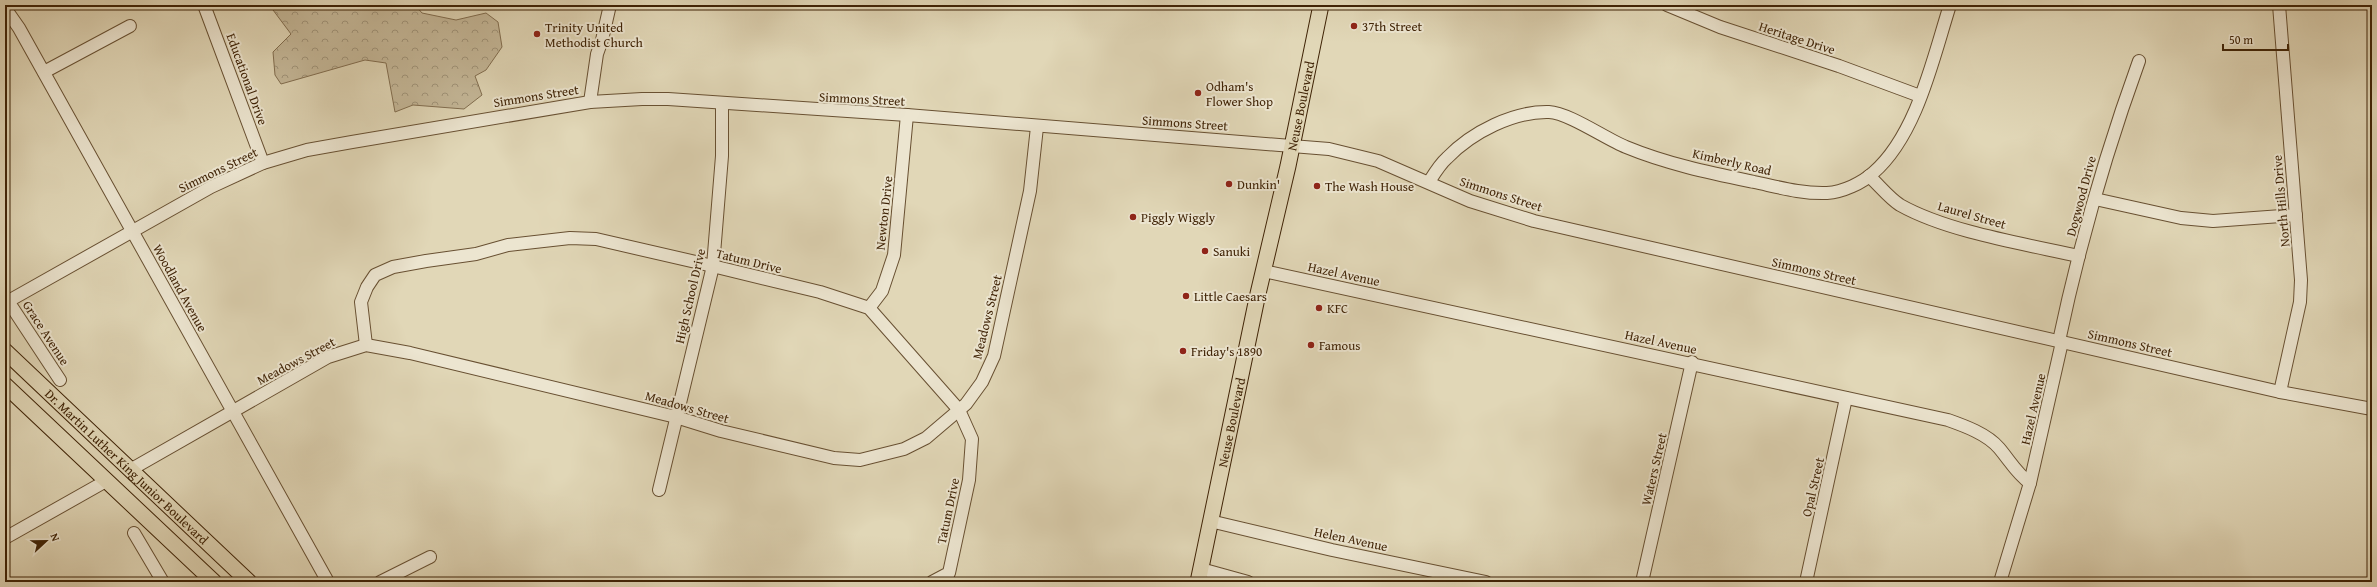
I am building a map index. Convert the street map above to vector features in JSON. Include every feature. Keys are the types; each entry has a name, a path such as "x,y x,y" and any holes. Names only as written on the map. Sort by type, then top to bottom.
{"main road":[{"name":"Neuse Boulevard","path":"1199,576 1321,5"},
{"name":"Dr. Martin Luther King Junior Boulevard","path":"5,351 249,582"},
{"name":"Dr. Martin Luther King Junior Boulevard","path":"5,386 214,582"}],"street":[{"name":"Educational Drive","path":"204,5 263,163"},
{"path":"590,102 597,54 602,40 610,5"},
{"name":"Heritage Drive","path":"1667,5 1720,27 1839,66 1920,96"},
{"name":"Kimberly Road","path":"1429,182 1445,159 1462,144 1504,122 1527,113 1552,112 1576,122 1627,148 1713,173 1804,192 1829,193 1852,186 1869,176 1891,153 1902,136 1920,96 1950,5"},
{"name":"North Hills Drive","path":"2279,5 2301,291 2280,392"},
{"name":"Woodland Avenue","path":"5,8 19,28 133,230 328,582"},
{"path":"44,72 130,26"},
{"name":"Dogwood Drive","path":"2061,341 2079,256 2119,114 2139,61"},
{"name":"Simmons Street","path":"7,302 211,187 263,163 307,150 352,142 590,102 642,99 907,115 1037,127 1292,144 1360,155 1395,167 1470,201 1527,219 2280,392 2372,408"},
{"name":"High School Drive","path":"659,490 713,266 722,156 722,104"},
{"name":"Newton Drive","path":"869,308 882,291 894,255 907,115"},
{"name":"Meadows Street","path":"130,470 328,356 366,345 402,351 676,417 721,432 839,459 860,460 904,450 926,438 959,410 982,382 994,356 1030,191 1037,127"},
{"name":"Laurel Street","path":"1869,176 1899,204 1918,213 1960,228 2079,256"},
{"path":"2095,199 2181,218 2213,221 2296,215"},
{"name":"Tatum Drive","path":"366,345 361,302 367,287 376,275 393,267 476,254 508,245 570,238 596,239 713,266 820,292 869,308 959,410 972,439 969,480 949,573 932,582"},
{"name":"Hazel Avenue","path":"1264,271 1692,362 1738,375 1948,420 1971,428 1998,447 2020,476 2030,483"},
{"name":"Grace Avenue","path":"7,302 39,352 60,380"},
{"name":"Hazel Avenue","path":"2000,582 2030,483 2061,341"},
{"name":"Waters Street","path":"1642,582 1692,362"},
{"name":"Opal Street","path":"1806,582 1846,398"},
{"path":"5,538 106,480"},
{"name":"Helen Avenue","path":"1210,521 1332,550 1486,582"},
{"path":"134,533 163,582"},
{"path":"380,582 430,557"},
{"path":"1199,576 1248,582"}],"green space":[{"path":"272,5 415,5 422,13 456,20 486,13 498,22 502,47 486,70 475,76 482,95 464,109 413,105 395,112 386,63 365,60 281,84 275,75 273,52 291,34 273,10"}],"waterway":[{"path":"2370,5 2372,35"}],"place":[{"name":"37th Street","path":"1354,26"},
{"name":"Trinity United Methodist Church","path":"537,34"},
{"name":"Odham's Flower Shop","path":"1198,93"},
{"name":"Dunkin'","path":"1229,184"},
{"name":"The Wash House","path":"1317,186"},
{"name":"Piggly Wiggly","path":"1133,217"},
{"name":"Sanuki","path":"1205,251"},
{"name":"Little Caesars","path":"1186,296"},
{"name":"KFC","path":"1319,308"},
{"name":"Famous","path":"1311,345"},
{"name":"Friday's 1890","path":"1183,351"}]}
